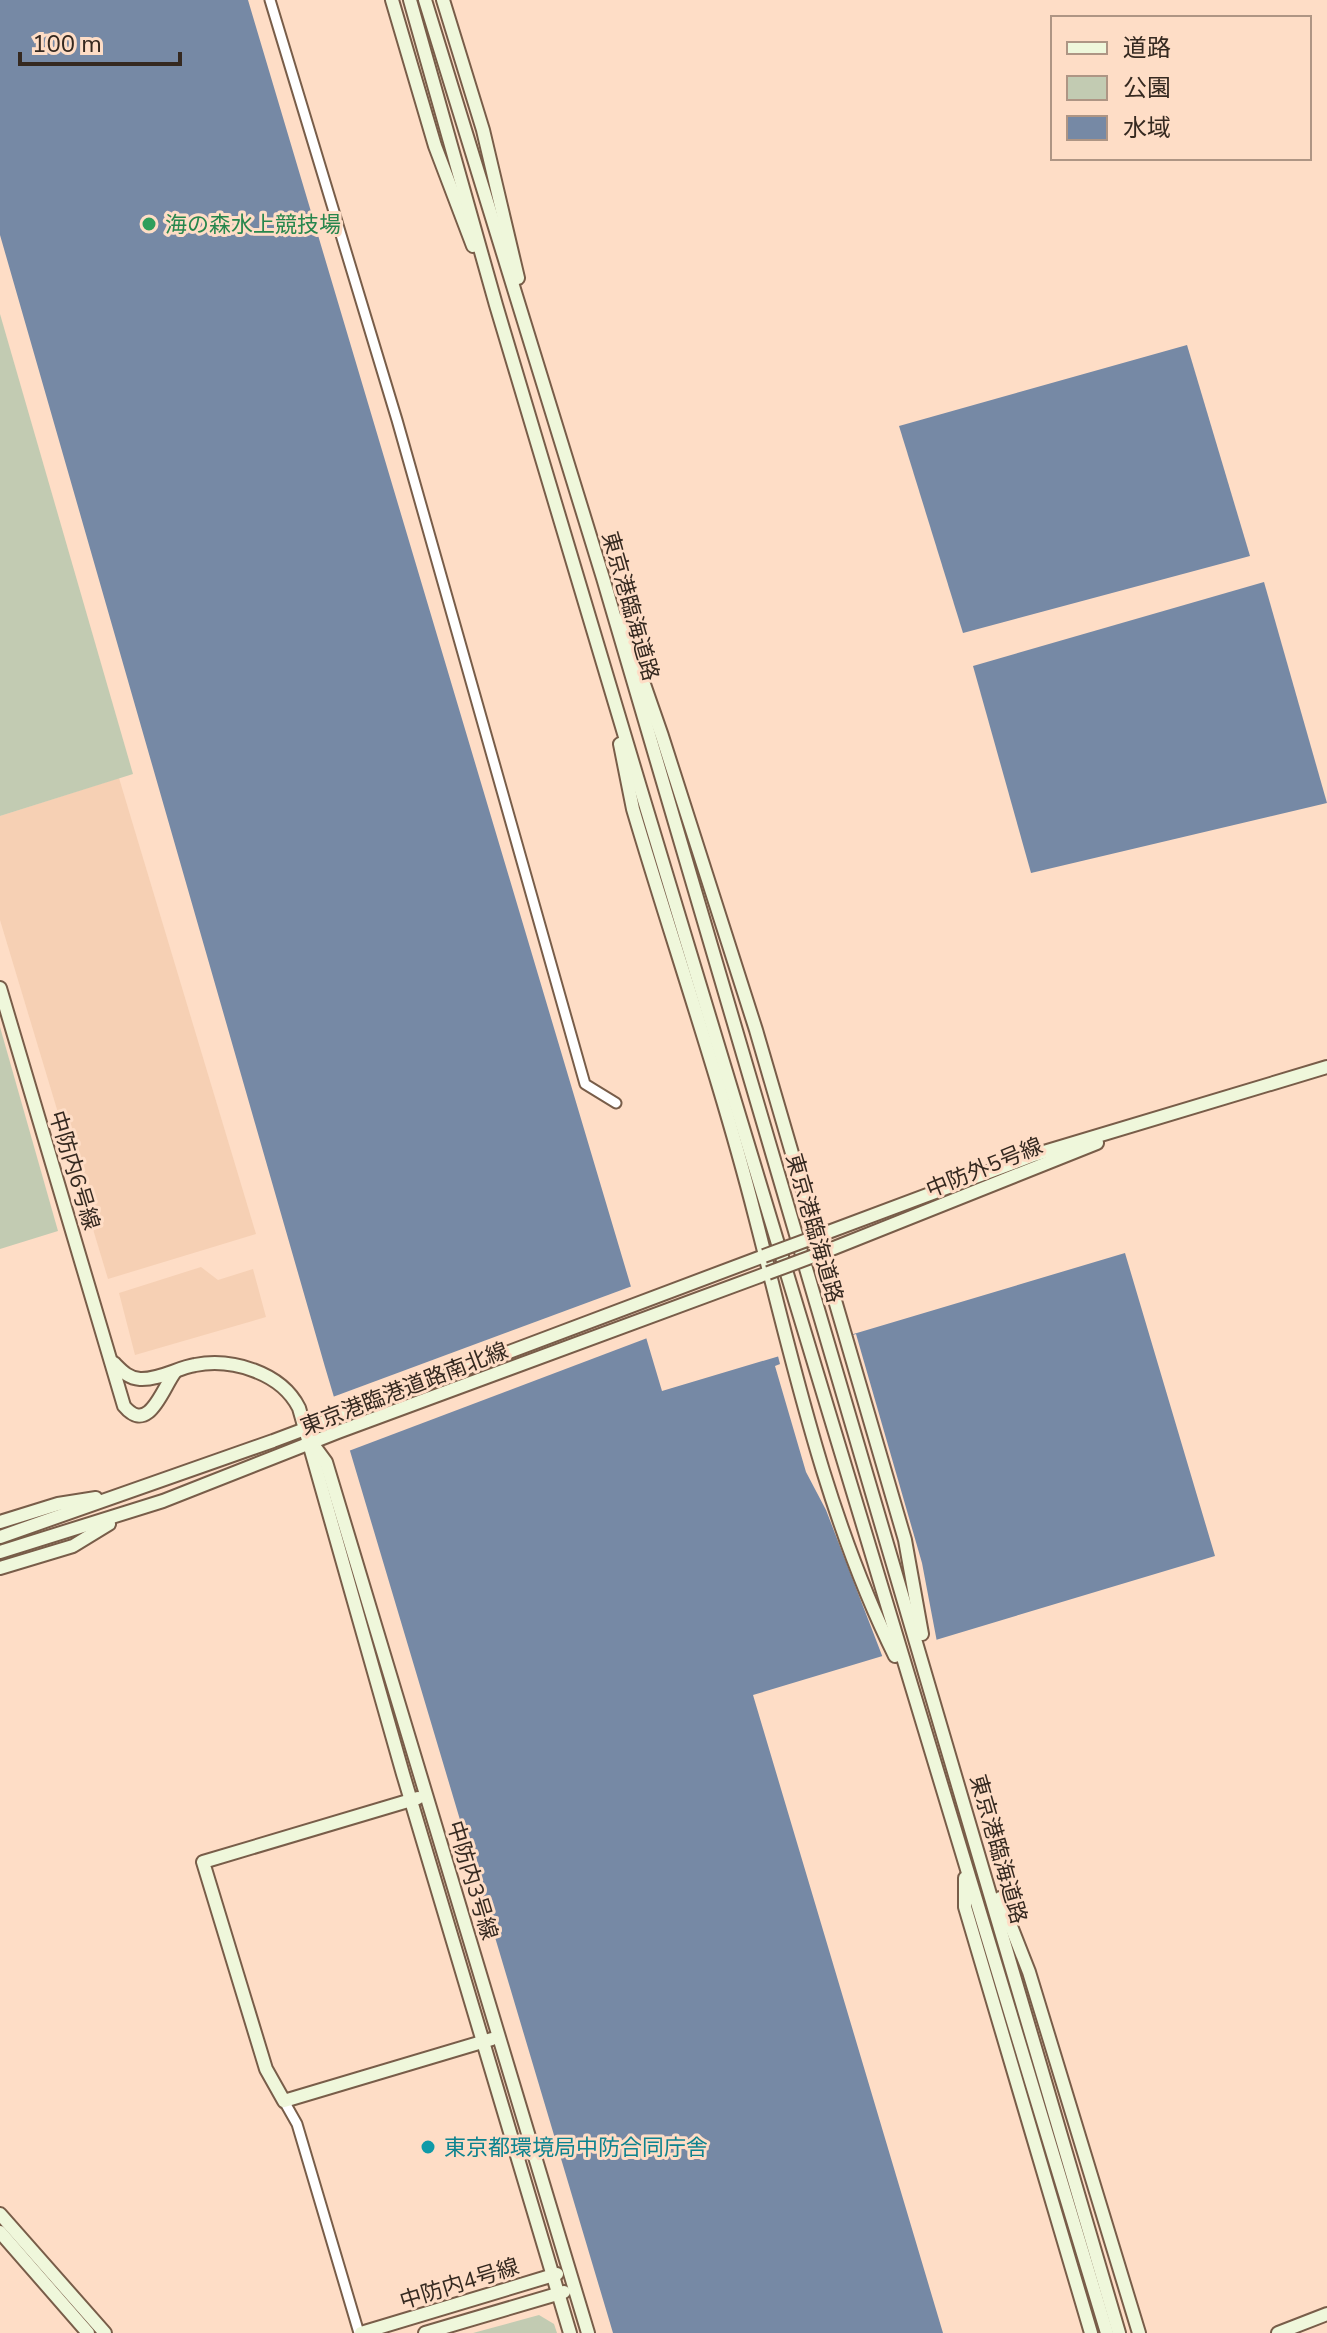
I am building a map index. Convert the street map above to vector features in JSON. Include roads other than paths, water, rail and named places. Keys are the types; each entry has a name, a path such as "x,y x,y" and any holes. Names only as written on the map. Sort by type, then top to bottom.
{"street":[{"path":"270,0 397,420 585,1084 616,1103"},
{"path":"392,0 435,146 496,305"},
{"name":"東京港臨海道路","path":"410,0 496,305 1107,2333"},
{"name":"東京港臨海道路","path":"425,0 603,578 927,1671 1119,2333"},
{"path":"443,0 483,130 517,269 523,313"},
{"path":"603,578 616,603 662,736 724,939 756,1030 905,1540 927,1671"},
{"path":"599,649 633,809 755,1216 768,1273 847,1539 886,1638 912,1692"},
{"name":"中防内6号線","path":"0,988 122,1393"},
{"name":"中防外5号線","path":"815,1237 1034,1155 1327,1067"},
{"name":"中防外5号線","path":"819,1254 1163,1116"},
{"name":"東京港臨港道路南北線","path":"0,1537 52,1521 527,1343 552,1338 815,1237"},
{"name":"東京港臨港道路南北線","path":"0,1552 126,1514 819,1254"},
{"path":"114,1363 137,1378"},
{"path":"175,1372 156,1408 148,1413 129,1411 122,1393 129,1381 212,1363 251,1369 287,1392 295,1401 305,1427"},
{"name":"中防内3号線","path":"305,1427 326,1462 588,2333"},
{"name":"中防内3号線","path":"312,1443 314,1466 410,1801 570,2333"},
{"path":"0,1522 58,1504 119,1494"},
{"path":"0,1568 73,1546 126,1514"},
{"path":"360,2333 297,2124 266,2069 203,1862 427,1796"},
{"path":"965,1809 1029,1972 1139,2333"},
{"path":"966,1867 965,1907 1091,2333"},
{"path":"284,2101 498,2037"},
{"path":"0,2214 105,2333"},
{"path":"0,2232 88,2333"},
{"name":"中防内4号線","path":"360,2333 568,2271"},
{"name":"中防内4号線","path":"425,2333 574,2289"},
{"path":"1278,2333 1327,2314"}],"water":[{"path":"0,0 248,0 662,1391 1125,1253 1215,1556 753,1695 943,2333 613,2333 325,1367 0,235"},
{"path":"1187,345 1250,556 963,633 899,426"},
{"path":"1264,582 1327,803 1031,873 973,666"}],"place":[{"name":"海の森水上競技場","path":"149,224"},
{"name":"東京都環境局中防合同庁舎","path":"428,2147"}]}
